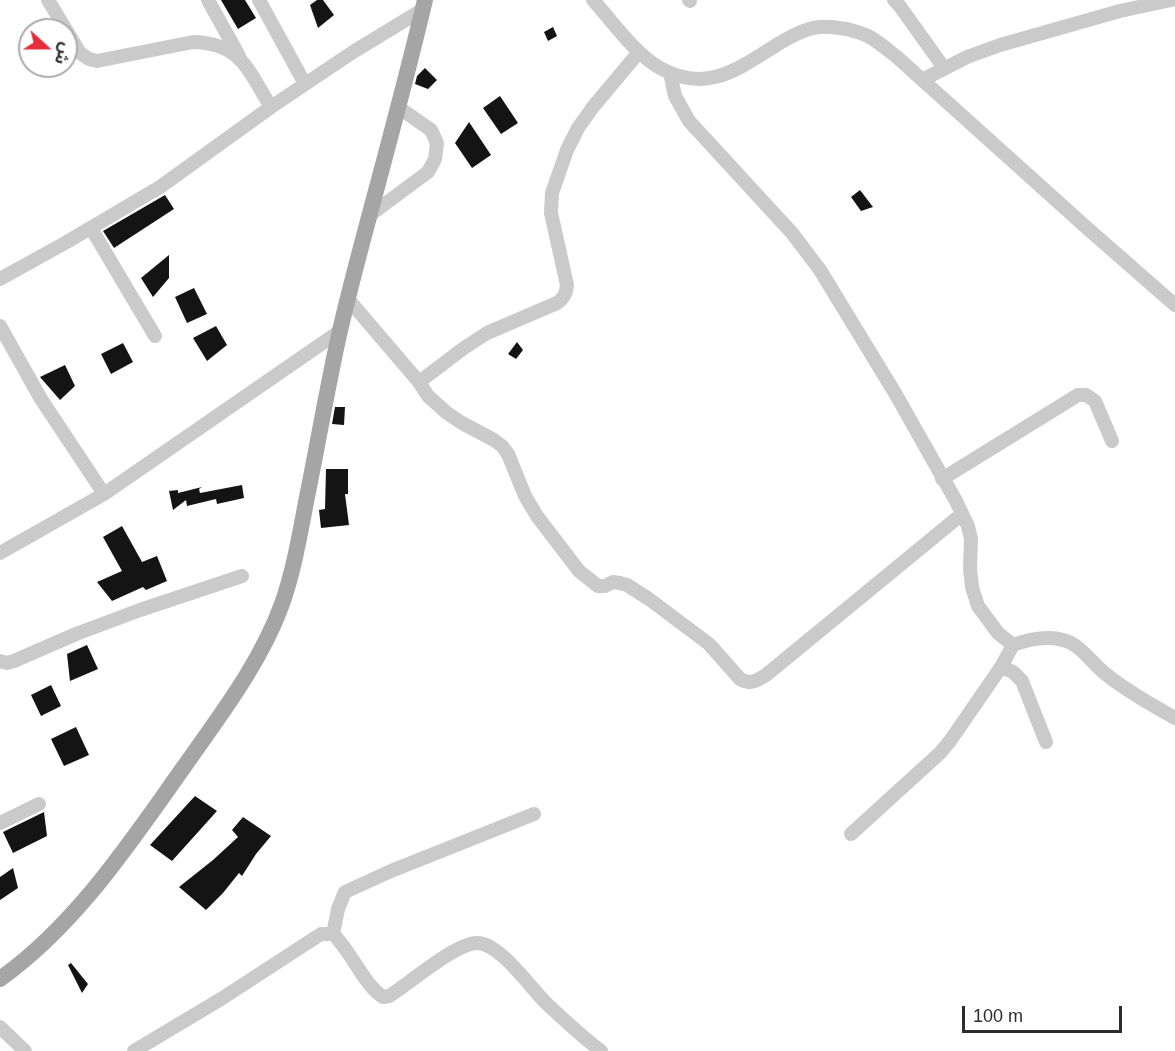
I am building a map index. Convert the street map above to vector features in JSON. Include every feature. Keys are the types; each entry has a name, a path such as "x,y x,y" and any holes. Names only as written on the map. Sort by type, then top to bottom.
{"main road":[{"path":"0,979 31,956 95,888 231,700 252,667 281,606 291,573 340,331 423,5"}],"street":[{"path":"48,0 80,53 89,59 98,61 194,42 209,42 224,47 240,58"},
{"path":"208,0 240,58 271,107"},
{"path":"259,0 305,84"},
{"path":"593,0 639,52 670,73 684,78 709,78 727,74 785,40 803,31 820,27 853,30 868,36 898,58 1175,305"},
{"path":"894,0 944,68"},
{"path":"922,80 967,57 1000,45 1171,0"},
{"path":"0,279 160,187 271,107 423,5"},
{"path":"419,382 487,333 558,303 563,298 567,285 551,213 552,193 567,150 578,128 639,52"},
{"path":"670,73 675,96 689,121 792,233 820,270 895,393 968,526 971,539 972,587 978,606 998,633 1012,645"},
{"path":"370,215 428,172 435,159 437,143 430,130 398,107"},
{"path":"91,228 155,336"},
{"path":"348,298 419,382 428,396 447,413 494,440 508,453 525,496 537,516 579,571 598,586 605,586 613,582 620,583 649,598 709,644 740,679 747,683 766,675 962,514"},
{"path":"0,326 41,399 104,494"},
{"path":"0,553 104,494 340,331"},
{"path":"942,479 1078,395 1086,395 1095,401 1112,441"},
{"path":"0,661 7,663 14,661 140,610 242,576"},
{"path":"851,834 940,753 1001,667 1012,645 1033,639 1052,638 1065,641 1075,646 1106,674 1137,697 1175,718"},
{"path":"1001,667 1013,672 1022,681 1046,742"},
{"path":"0,823 39,804"},
{"path":"333,934 338,909 345,892 391,871 534,814"},
{"path":"134,1051 221,999 321,934 333,934 341,942 372,988 383,997 389,996 462,947 477,943 484,944 510,962 544,1001 601,1051"},
{"path":"0,1027 25,1051"}],"building":[{"path":"221,0 245,0 256,18 238,29"},
{"path":"317,0 323,0 334,15 318,28 310,5"},
{"path":"553,27 557,36 548,41 544,32"},
{"path":"425,68 437,80 428,89 415,84 417,76"},
{"path":"500,96 518,123 501,134 483,108"},
{"path":"469,122 491,155 472,168 455,143"},
{"path":"860,190 873,207 861,211 851,197"},
{"path":"165,195 174,209 114,248 103,231"},
{"path":"169,255 169,278 153,297 141,278"},
{"path":"194,288 207,314 187,323 175,297"},
{"path":"216,326 227,345 207,361 193,338"},
{"path":"517,342 523,350 516,359 508,354"},
{"path":"123,343 133,362 111,374 101,354"},
{"path":"65,365 75,386 60,400 40,377"},
{"path":"335,407 345,407 344,425 332,424"},
{"path":"326,469 348,469 348,494 345,494 349,525 321,528 319,510 325,509"},
{"path":"242,485 244,498 217,504 216,499 187,506 186,500 173,510 169,491 178,490 178,493 202,487 199,489 200,493"},
{"path":"122,526 142,562 157,556 167,581 146,590 143,587 112,601 97,582 122,571 103,537"},
{"path":"87,645 98,669 70,681 67,654"},
{"path":"51,685 61,706 41,716 31,695"},
{"path":"76,727 89,755 64,766 51,739"},
{"path":"195,796 217,811 172,861 150,845"},
{"path":"44,812 47,836 13,853 3,832"},
{"path":"243,817 271,836 242,876 239,873 206,910 179,887 238,837 232,830"},
{"path":"13,868 18,888 0,900 0,877"},
{"path":"71,963 88,984 82,993 68,965"}]}
